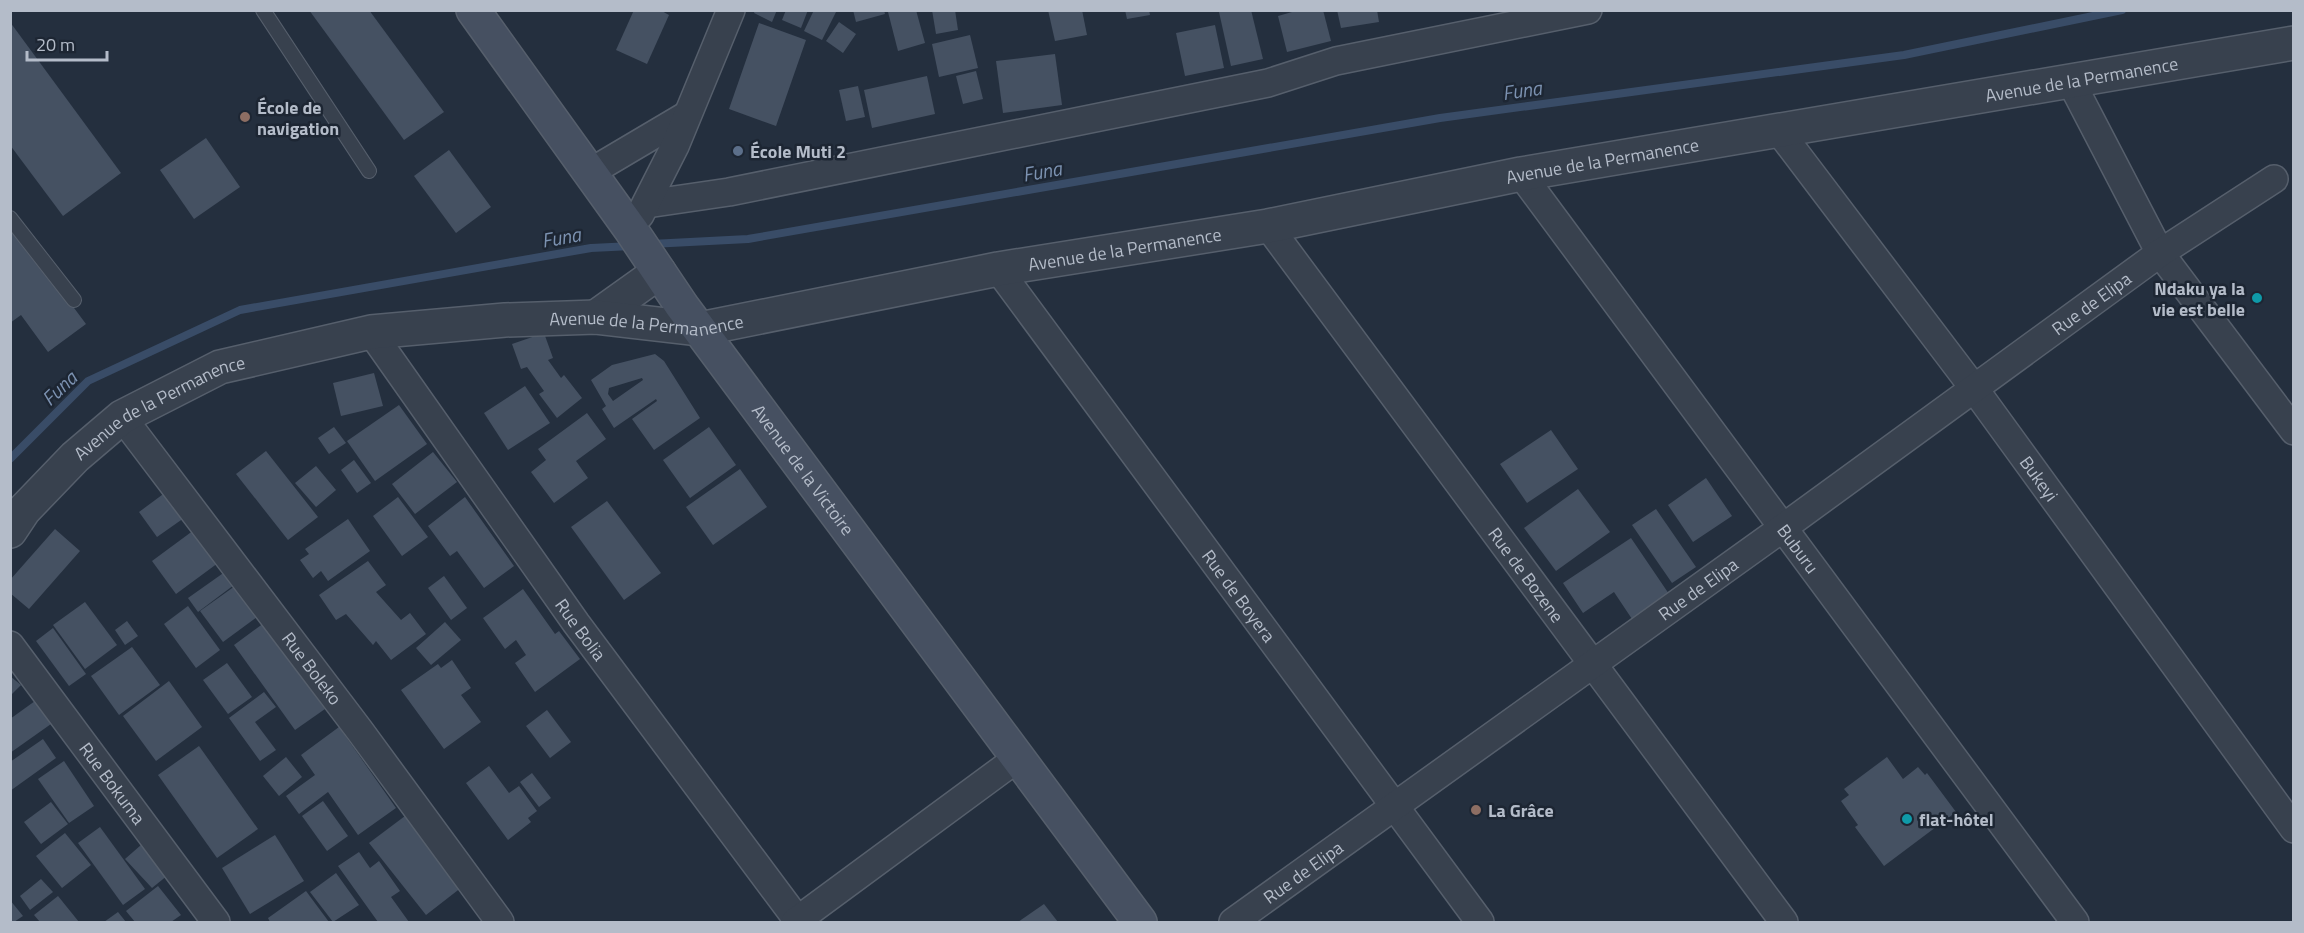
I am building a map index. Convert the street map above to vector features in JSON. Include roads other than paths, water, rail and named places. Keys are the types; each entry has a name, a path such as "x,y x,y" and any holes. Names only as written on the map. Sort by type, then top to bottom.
{"main road":[{"name":"Avenue de la Victoire","path":"473,10 589,173 645,241 700,329 1140,922"}],"street":[{"path":"596,317 645,241 687,115 731,10"},
{"path":"645,241 729,192 1268,83 1336,61 1588,10"},
{"name":"Avenue de la Permanence","path":"10,531 24,510 75,457 122,417 220,367 371,332 506,320 596,317 700,329 998,269 1268,226 1521,174 2294,43"},
{"path":"2070,80 2160,253 2294,430"},
{"path":"589,173 687,115"},
{"name":"Bukeyi","path":"1779,130 1973,387 2294,828"},
{"name":"Buburu","path":"1521,174 2075,922"},
{"name":"Rue de Elipa","path":"1233,922 1784,527 1973,387 2160,253 2274,179"},
{"name":"Rue de Bozene","path":"1268,226 1784,922"},
{"name":"Rue de Boyera","path":"998,269 1480,922"},
{"name":"Rue Bolia","path":"371,332 576,622 797,922"},
{"name":"Rue Boleko","path":"122,417 360,731 500,922"},
{"name":"Rue Bokuma","path":"10,645 216,922"},
{"path":"797,922 1019,757"}],"lane":[{"path":"263,10 369,171"},
{"path":"10,218 74,300"}],"waterway":[{"name":"Funa","path":"651,244 748,239 1440,118 1904,55 2122,10"},
{"name":"Funa","path":"10,459 88,381 240,310 591,248 632,246"}],"place":[{"name":"École de navigation","path":"245,117"},
{"name":"École Muti 2","path":"738,151"},
{"name":"Ndaku ya la vie est belle","path":"2257,298"},
{"name":"La Grâce","path":"1476,810"},
{"name":"flat-hôtel","path":"1907,819"}]}
